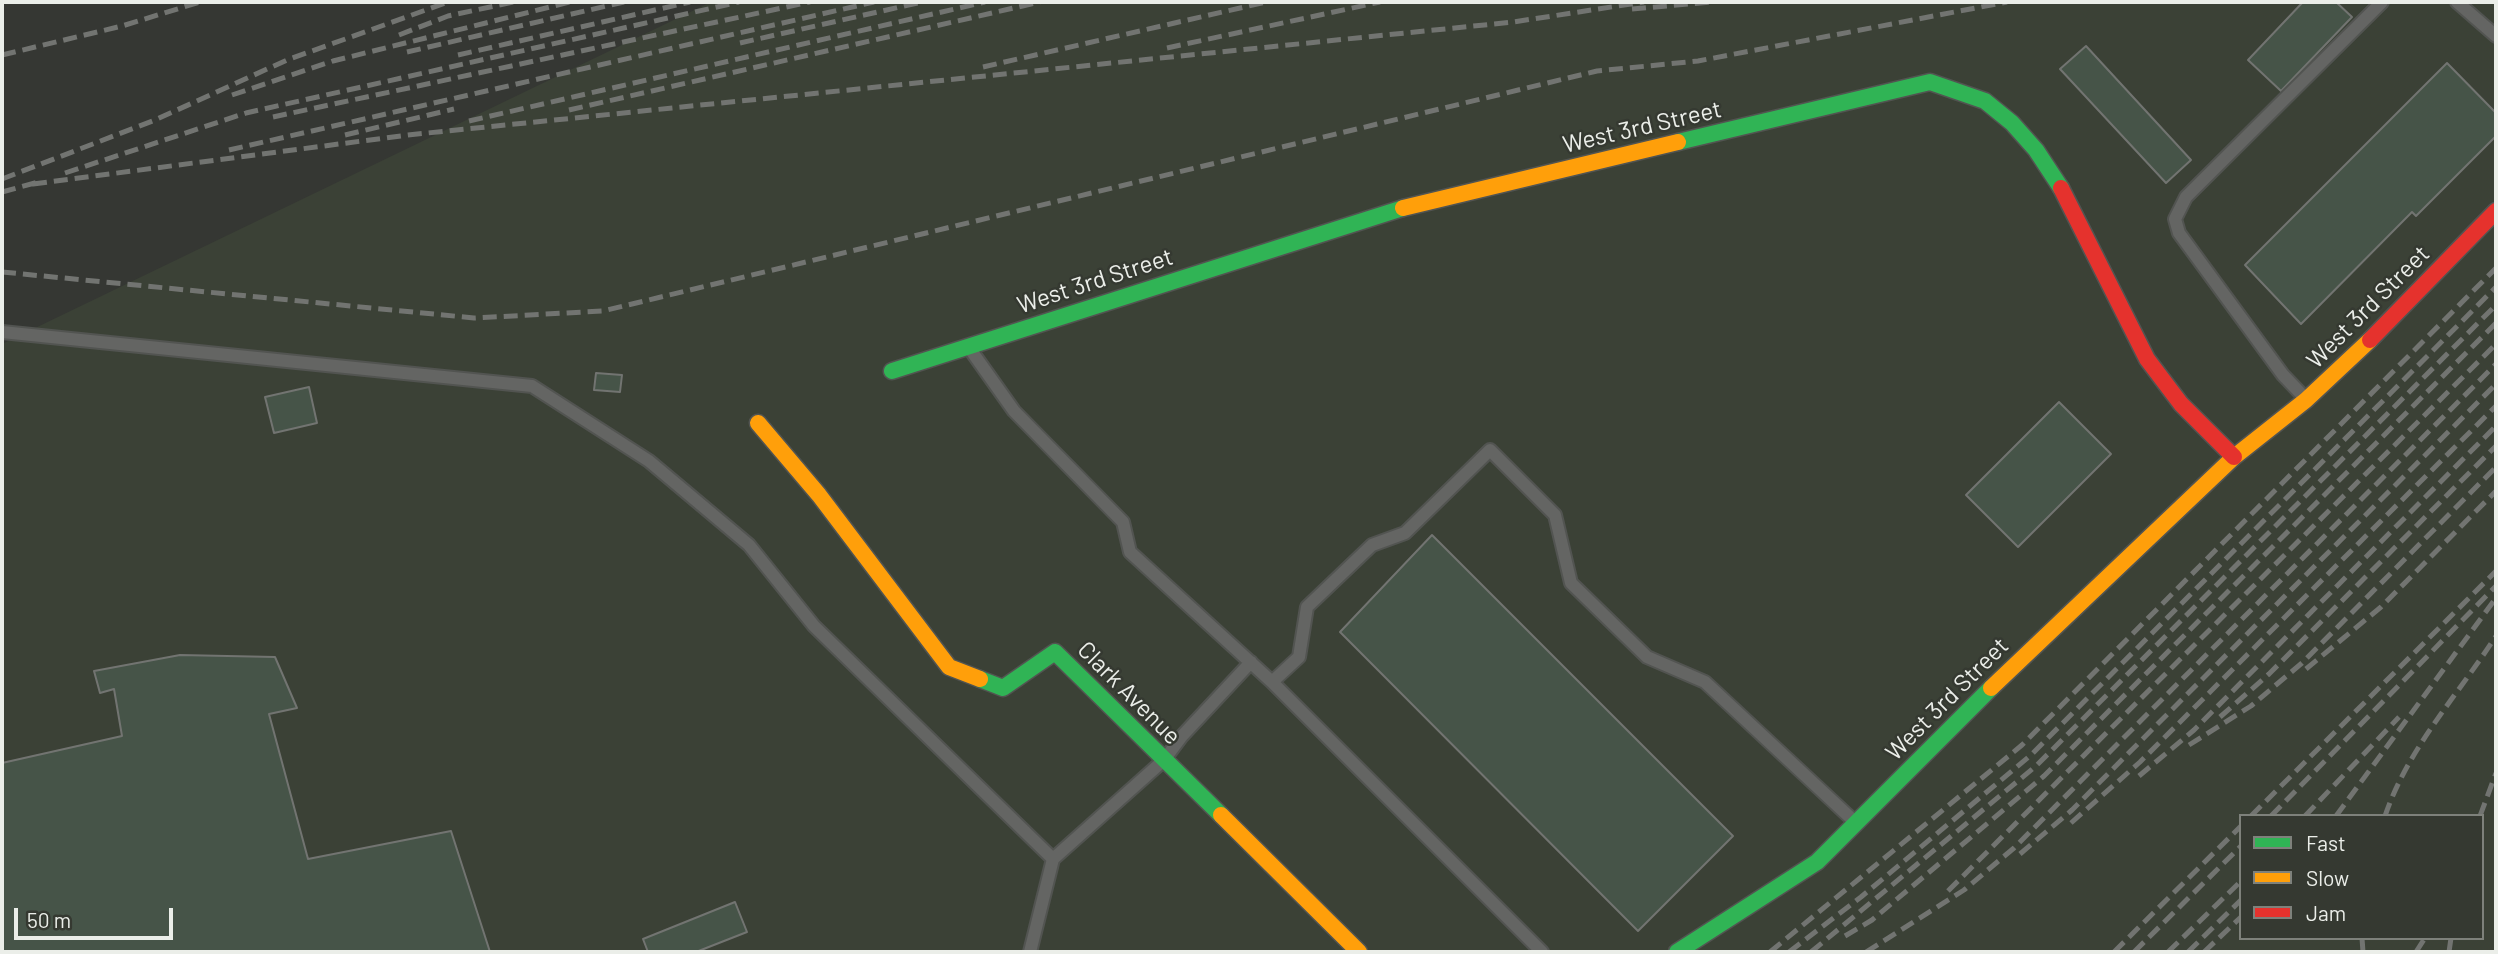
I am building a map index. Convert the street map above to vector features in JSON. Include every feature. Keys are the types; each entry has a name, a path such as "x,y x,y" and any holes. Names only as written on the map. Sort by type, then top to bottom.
{"street":[{"name":"West 3rd Street","path":"891,371 1385,212 1930,82 1984,100 2022,134 2057,181 2139,345 2185,411 2234,457"},
{"name":"West 3rd Street","path":"1677,952 1817,862 2021,657 2234,457 2306,400 2496,211"},
{"name":"Clark Avenue","path":"758,423 819,495 948,667 1003,688 1055,652 1359,952"}],"lane":[{"path":"2306,400 2283,375 2179,233 2175,219 2186,197 2382,2"},
{"path":"2457,2 2496,36"},
{"path":"2,332 532,386 649,461 748,545 814,626 1053,859"},
{"path":"968,346 1014,411 1123,522 1130,552 1272,682 1542,952"},
{"path":"1272,682 1299,657 1307,607 1372,545 1405,533 1490,450 1555,515 1571,583 1647,657 1705,682 1856,823"},
{"path":"1030,952 1053,859 1164,760 1182,736 1251,662"}],"shaded area":[{"path":"711,2 2496,2 2496,952 2,952 2,344"}],"building":[{"path":"2303,2 2336,2 2352,17 2281,91 2248,60"},
{"path":"2086,46 2191,160 2166,183 2060,69"},
{"path":"2447,63 2496,113 2496,136 2416,216 2412,212 2301,324 2245,265"},
{"path":"596,373 622,375 620,392 594,390"},
{"path":"309,387 317,423 274,433 265,397"},
{"path":"2059,402 2111,454 2018,547 1966,495"},
{"path":"1432,535 1733,836 1638,931 1340,632"},
{"path":"180,655 275,657 297,708 269,714 308,859 451,831 490,952 2,952 2,763 122,736 114,689 100,693 94,671"},
{"path":"735,902 747,932 696,952 648,952 643,939"}],"railway":[{"path":"2,55 122,26 200,2"},
{"path":"2,179 155,120 287,60 448,2"},
{"path":"399,35 448,16 513,2"},
{"path":"232,95 333,61 570,2"},
{"path":"407,52 624,2"},
{"path":"458,55 690,2"},
{"path":"65,173 246,113 739,2"},
{"path":"273,117 810,2"},
{"path":"229,150 874,2"},
{"path":"740,43 922,2"},
{"path":"469,121 985,2"},
{"path":"569,110 1040,2"},
{"path":"983,67 1266,2"},
{"path":"1167,48 1380,2"},
{"path":"33,184 408,135 1513,22 1644,2"},
{"path":"1632,9 1712,2"},
{"path":"2,272 474,318 603,311 1597,71 1698,61 2007,2"},
{"path":"345,135 454,109"},
{"path":"2,192 42,181"},
{"path":"1770,952 2022,745 2496,268"},
{"path":"1789,952 1861,897 2031,755 2496,287"},
{"path":"1811,952 2036,766 2496,305"},
{"path":"1845,936 1872,920 2044,776 2496,323"},
{"path":"1948,891 2496,344"},
{"path":"1866,952 1964,890 2014,848 2496,364"},
{"path":"2020,854 2072,810 2496,384"},
{"path":"2071,823 2140,762 2496,406"},
{"path":"2139,776 2194,730 2496,426"},
{"path":"2220,717 2269,674 2496,446"},
{"path":"2189,745 2251,706 2302,663 2496,467"},
{"path":"2306,669 2381,607 2496,491"},
{"path":"2253,814 2496,571"},
{"path":"2273,814 2496,586"},
{"path":"2337,814 2496,598"},
{"path":"2386,814 2420,745 2496,636"},
{"path":"2307,814 2399,717"},
{"path":"2481,814 2496,773"},
{"path":"2114,952 2239,828"},
{"path":"2134,952 2239,848"},
{"path":"2168,952 2239,883"},
{"path":"2188,952 2239,902"},
{"path":"2204,952 2239,919"},
{"path":"2362,940 2363,952"},
{"path":"2416,952 2424,940"},
{"path":"2449,952 2451,940"}],"traffic: fast":[{"path":"1678,142 1930,82 1985,101 2012,123 2036,150 2061,188"},
{"path":"892,371 1403,208"},
{"path":"980,679 1003,688 1055,652 1221,815"},
{"path":"1677,952 1817,862 1991,688"}],"traffic: slow":[{"path":"1403,208 1678,142"},
{"path":"1991,688 2234,457 2306,400 2370,340"},
{"path":"758,423 819,495 949,667 980,679"},
{"path":"1221,815 1359,952"}],"traffic: jam":[{"path":"2061,188 2147,359 2181,404 2234,457"},
{"path":"2370,340 2496,211"}]}
